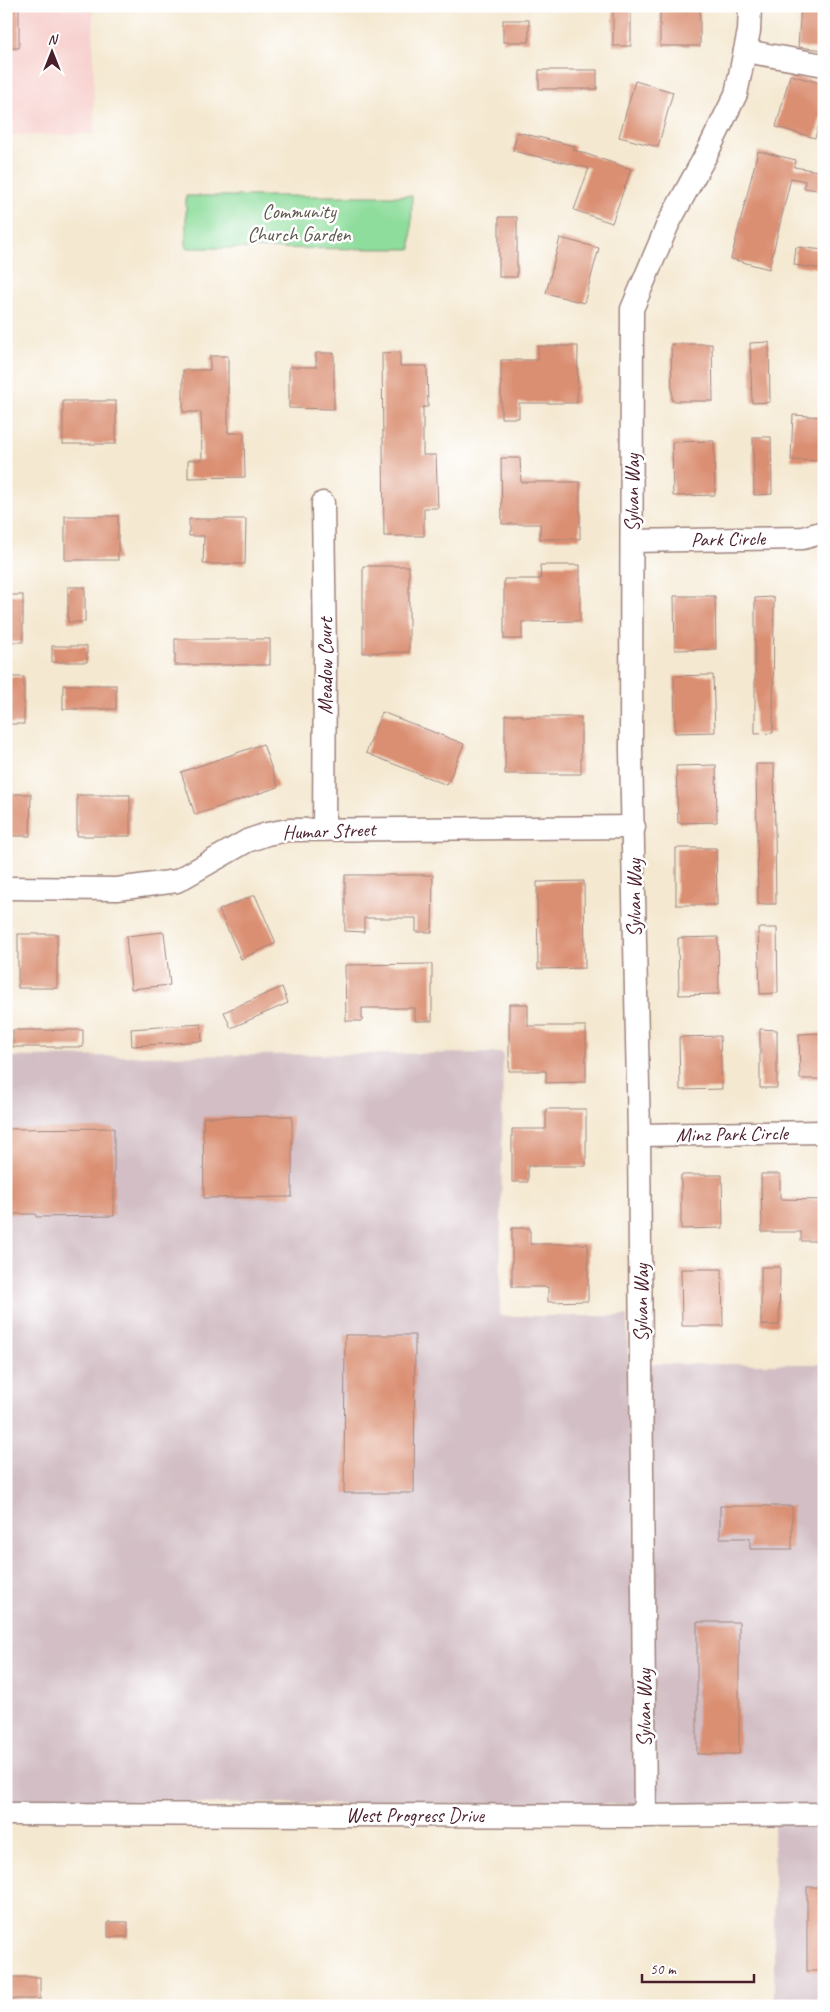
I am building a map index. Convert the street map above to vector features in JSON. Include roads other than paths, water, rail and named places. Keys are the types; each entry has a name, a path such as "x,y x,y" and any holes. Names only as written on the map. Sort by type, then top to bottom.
{"street":[{"name":"Sylvan Way","path":"645,1816 639,1136 631,751 632,309 668,224 707,153 736,94 750,31 750,6"},
{"path":"745,51 824,65"},
{"name":"Meadow Court","path":"323,503 326,657 324,829"},
{"name":"Park Circle","path":"632,541 803,538 824,532"},
{"name":"Humar Street","path":"6,888 117,889 177,881 247,841 267,834 288,830 634,827"},
{"name":"Minz Park Circle","path":"639,1136 824,1132"},
{"name":"West Progress Drive","path":"6,1814 645,1816 824,1814"}],"park label":[{"name":"Community Church Garden","path":"299,222"}]}
